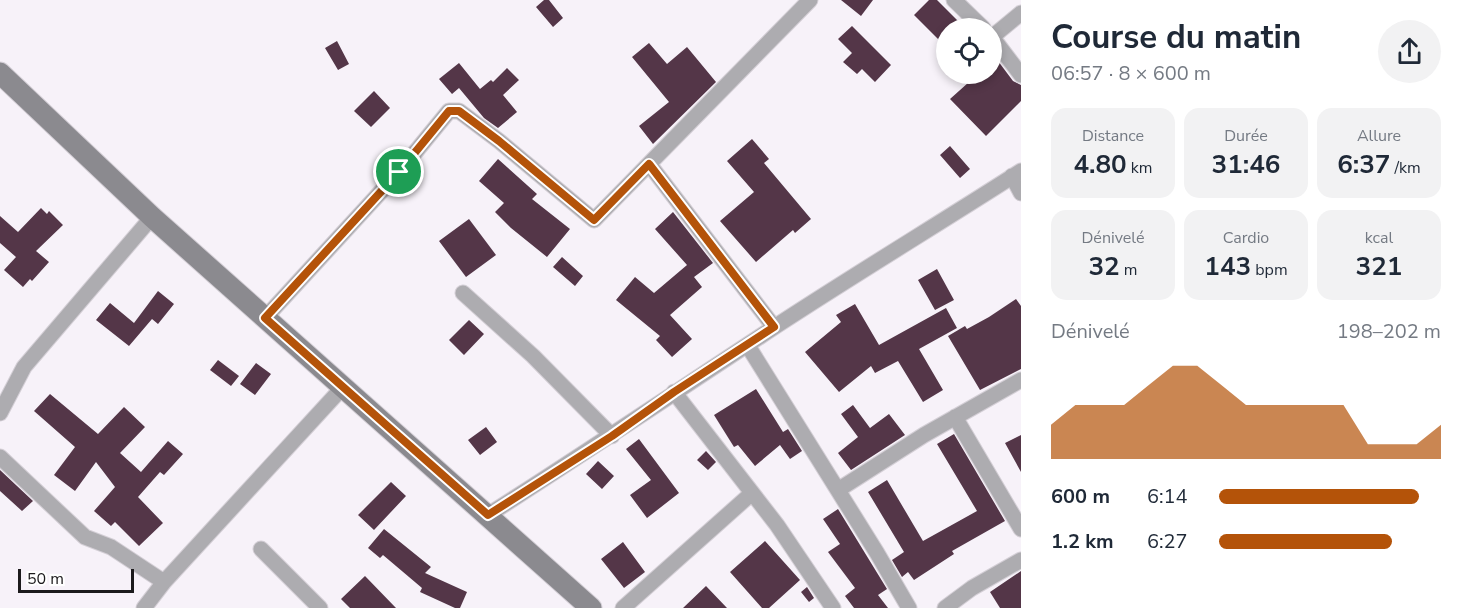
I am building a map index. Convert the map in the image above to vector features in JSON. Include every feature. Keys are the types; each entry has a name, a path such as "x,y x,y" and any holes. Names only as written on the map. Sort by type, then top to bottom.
{"street":[{"path":"265,318 399,172 449,111 459,111 467,117 594,220 810,0"},
{"path":"954,0 973,18"},
{"path":"1002,29 1021,13"},
{"path":"1002,50 1021,75"},
{"path":"2,80 152,217 591,608"},
{"path":"649,164 774,327"},
{"path":"488,515 612,436 674,392 774,327 1017,174 1021,193"},
{"path":"0,413 24,367 152,217"},
{"path":"463,293 533,356 612,436"},
{"path":"748,346 909,608"},
{"path":"838,490 955,417 1021,380"},
{"path":"144,608 164,582 343,387"},
{"path":"674,392 777,525 834,608"},
{"path":"955,417 1021,529"},
{"path":"0,457 85,537 111,547 164,582"},
{"path":"623,608 752,493"},
{"path":"261,549 320,608"},
{"path":"945,608 972,588 1021,560"}],"building":[{"path":"544,0 549,0 563,18 553,27 536,7"},
{"path":"841,0 873,0 861,16"},
{"path":"929,0 937,0 955,18 936,18 936,37 914,15"},
{"path":"852,26 891,65 875,82 862,69 857,74 843,62 852,53 838,39"},
{"path":"337,41 349,64 338,70 325,48"},
{"path":"649,43 667,64 687,47 716,82 653,144 639,126 669,102 632,57"},
{"path":"459,63 480,89 491,80 493,82 507,68 519,80 503,95 517,112 498,128 484,118 459,88 452,94 439,79"},
{"path":"1002,66 1013,81 1021,85 1021,101 986,136 950,99 967,84 1002,84"},
{"path":"374,91 390,108 371,127 354,111"},
{"path":"752,139 769,159 764,163 811,219 795,233 793,230 756,262 720,221 754,192 727,161"},
{"path":"950,146 970,169 960,178 940,155"},
{"path":"498,159 537,194 532,199 570,229 547,257 495,212 504,203 479,181"},
{"path":"41,208 47,214 49,211 63,225 36,251 49,262 32,281 30,279 23,287 4,270 16,257 0,243 0,216 18,232"},
{"path":"673,212 713,263 694,277 702,287 670,315 692,339 672,357 656,340 660,336 616,300 635,277 654,293 687,265 655,229"},
{"path":"469,219 496,255 466,277 439,241"},
{"path":"562,257 583,276 575,286 553,267"},
{"path":"937,269 954,300 935,310 918,280"},
{"path":"158,291 174,304 158,324 152,319 129,346 96,320 110,303 134,323"},
{"path":"1016,299 1021,306 1021,369 980,390 948,336 965,326 967,329"},
{"path":"855,304 879,345 946,308 957,328 919,349 943,390 923,402 898,361 875,373 871,366 839,392 805,352 841,322 836,315"},
{"path":"469,320 484,334 464,355 449,340"},
{"path":"218,360 239,376 231,386 210,370"},
{"path":"256,363 271,374 255,395 240,384"},
{"path":"756,389 783,432 788,429 802,451 790,459 780,445 755,466 738,445 734,447 714,415"},
{"path":"50,394 98,434 124,407 145,427 120,453 141,472 168,441 183,454 164,475 160,472 138,497 163,523 139,546 115,522 111,526 94,511 115,487 96,462 75,491 54,475 75,447 34,411"},
{"path":"853,405 870,428 889,414 905,435 851,470 838,453 858,437 841,414"},
{"path":"486,427 497,442 480,455 468,440"},
{"path":"954,434 1005,521 952,551 954,554 914,580 908,572 902,577 892,560 904,552 868,492 887,480 923,541 977,511 937,444"},
{"path":"1021,435 1021,472 1005,443"},
{"path":"639,439 679,493 647,518 630,495 651,480 626,449"},
{"path":"706,451 716,462 708,470 697,460"},
{"path":"598,461 614,476 602,489 586,474"},
{"path":"0,470 33,501 22,511 0,491"},
{"path":"391,482 406,496 374,530 358,515"},
{"path":"838,509 887,589 878,595 888,608 854,608 845,596 855,588 828,552 840,544 823,519"},
{"path":"384,529 431,567 425,573 467,592 460,608 455,608 420,592 422,588 383,555 380,558 368,548"},
{"path":"765,541 800,580 769,608 762,608 730,572"},
{"path":"623,542 645,572 624,588 601,559"},
{"path":"1021,571 1021,608 1000,608 990,592"},
{"path":"365,576 396,608 350,608 341,599"},
{"path":"706,586 727,608 683,608"},
{"path":"807,587 814,598 809,602 801,592"}],"route":[{"path":"449,111 459,111 499,141 594,220 649,164 774,327 674,392 612,436 488,515 265,318 399,172 449,111"}]}
